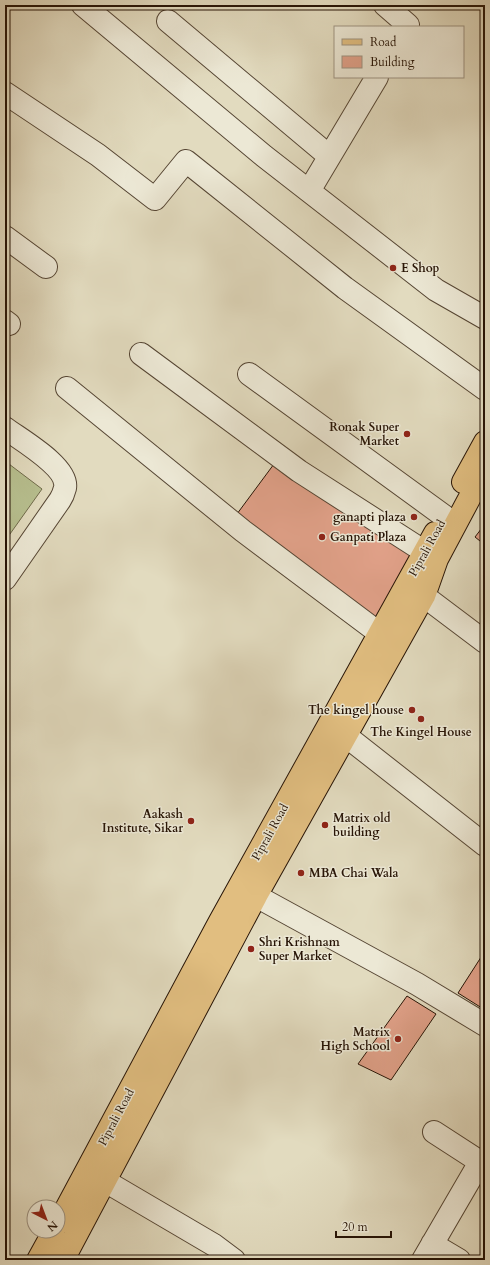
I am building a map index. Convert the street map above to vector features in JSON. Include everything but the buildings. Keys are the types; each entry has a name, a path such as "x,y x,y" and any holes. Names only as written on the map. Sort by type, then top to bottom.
{"main road":[{"name":"Piprali Road","path":"66,1209 219,923 485,442"},
{"path":"63,1260 256,896 424,596 437,559 485,469"},
{"path":"38,1260 50,1239"}],"street":[{"path":"83,5 258,151 436,290 485,318"},
{"path":"385,5 408,26"},
{"path":"168,21 329,156"},
{"path":"309,191 376,78"},
{"path":"5,94 98,155 155,199 186,162 345,288 485,389"},
{"path":"5,237 46,267"},
{"path":"142,354 299,471 425,552"},
{"path":"249,374 444,516"},
{"path":"67,388 243,531 379,633"},
{"path":"5,428 53,463 63,476 65,488 60,500 5,579"},
{"path":"424,596 485,642"},
{"path":"346,736 485,845"},
{"path":"256,896 417,984 485,1025"},
{"path":"434,1132 483,1164 428,1252 459,1260"},
{"path":"105,1181 214,1245 234,1260"}],"green space":[{"path":"5,461 42,489 5,541"}],"place":[{"name":"E Shop","path":"393,268"},
{"name":"Ronak Super Market","path":"407,434"},
{"name":"ganapti plaza","path":"414,517"},
{"name":"Ganpati Plaza","path":"322,537"},
{"name":"The kingel house","path":"412,710"},
{"name":"The Kingel House","path":"421,719"},
{"name":"Aakash Institute, Sikar","path":"191,821"},
{"name":"Matrix old building","path":"325,825"},
{"name":"MBA Chai Wala","path":"301,873"},
{"name":"Shri Krishnam Super Market","path":"251,949"},
{"name":"Matrix High School","path":"398,1039"}]}
